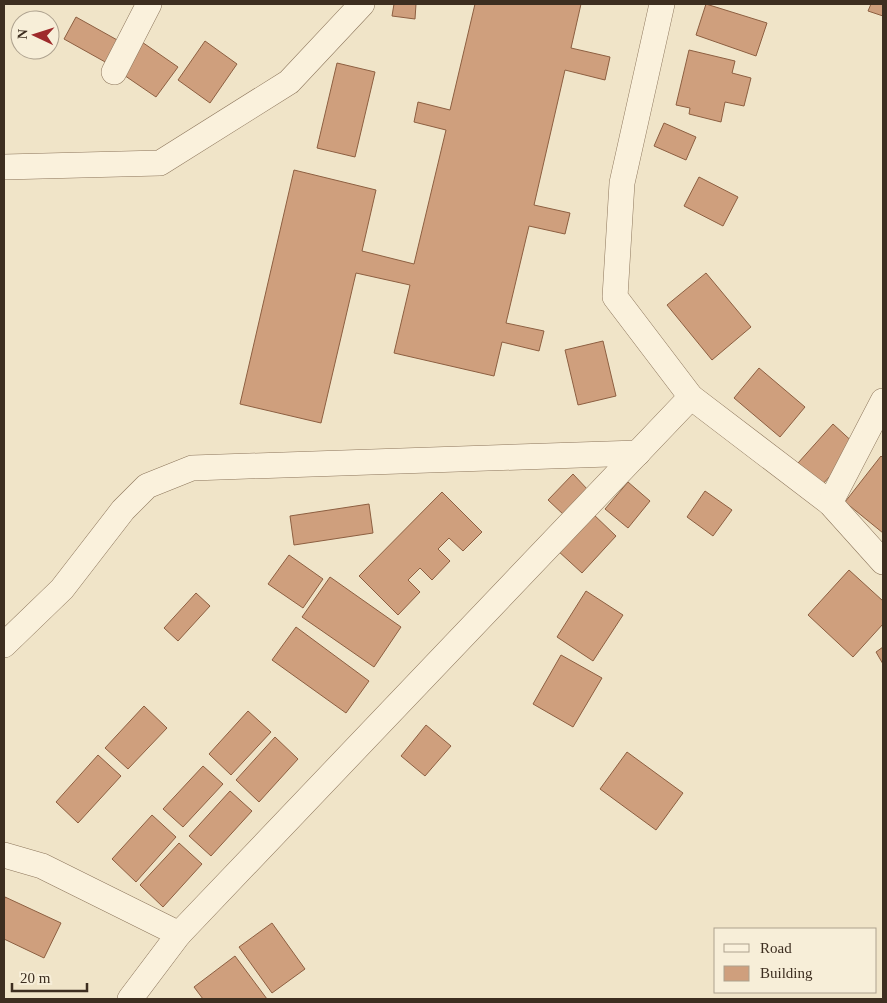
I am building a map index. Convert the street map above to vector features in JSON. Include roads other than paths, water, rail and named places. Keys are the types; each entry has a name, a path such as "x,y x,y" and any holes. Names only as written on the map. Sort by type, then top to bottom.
{"street":[{"path":"114,72 149,4"},
{"path":"4,167 160,163 289,82 362,4"},
{"path":"662,4 622,183 615,297 691,397 830,503 883,562"},
{"path":"130,999 179,934 691,397"},
{"path":"830,503 883,401"},
{"path":"4,645 62,589 123,510 147,486 192,468 638,453"},
{"path":"4,855 42,866 179,934"}]}
